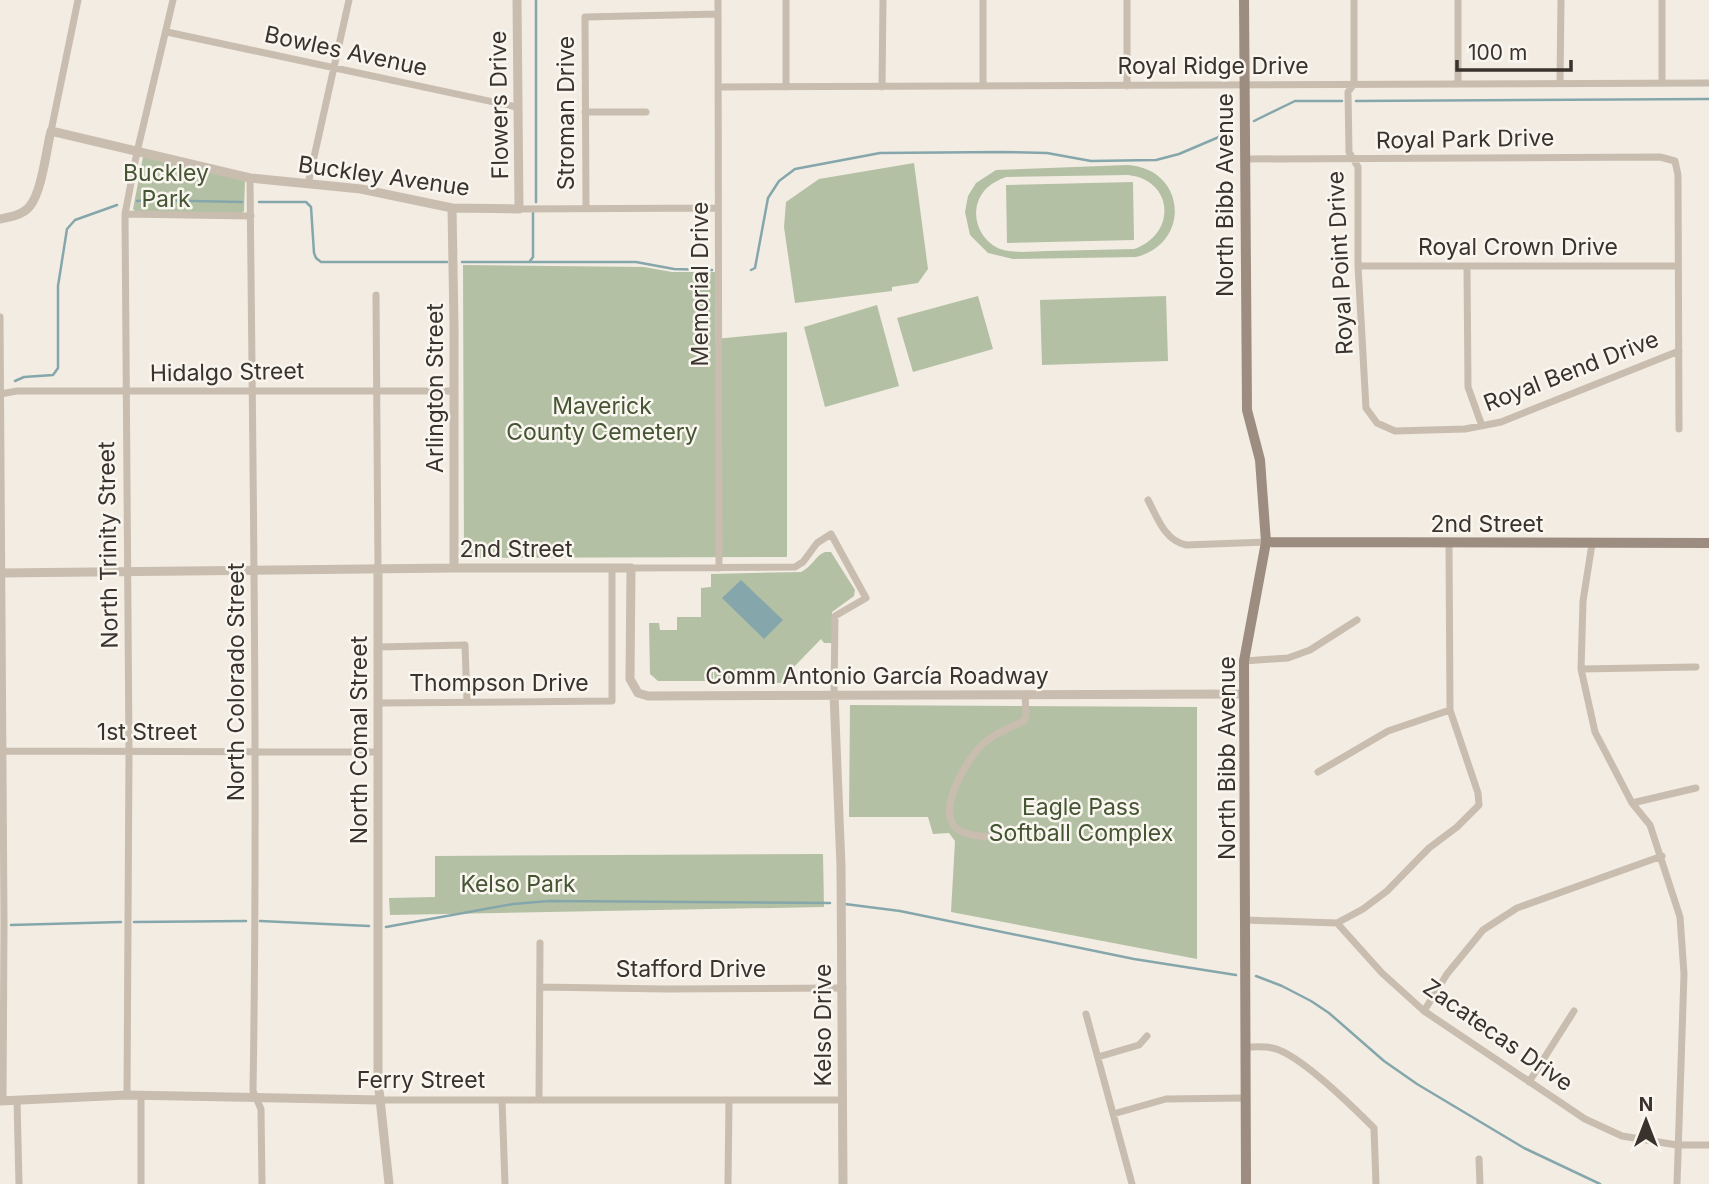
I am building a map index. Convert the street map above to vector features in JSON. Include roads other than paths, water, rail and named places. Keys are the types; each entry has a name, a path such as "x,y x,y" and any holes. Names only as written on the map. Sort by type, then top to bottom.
{"main road":[{"name":"North Bibb Avenue","path":"1244,0 1247,410 1260,460 1266,542 1244,661 1246,1184"},
{"name":"2nd Street","path":"1266,542 1709,543"}],"street":[{"path":"0,219 17,215 29,207 36,194 78,0"},
{"name":"North Trinity Street","path":"127,1095 129,752 125,215 173,0"},
{"path":"308,184 349,0"},
{"name":"Flowers Drive","path":"517,0 519,209"},
{"name":"Memorial Drive","path":"718,0 719,568"},
{"path":"786,0 786,87"},
{"path":"882,87 883,0"},
{"path":"983,0 983,86"},
{"path":"1127,0 1127,86"},
{"name":"Royal Point Drive","path":"1354,0 1354,85 1348,92 1349,152 1358,167 1358,266 1366,402"},
{"path":"1458,0 1458,84"},
{"path":"1560,83 1561,0"},
{"path":"1662,0 1662,83"},
{"name":"Stroman Drive","path":"586,208 584,18 718,14"},
{"name":"Bowles Avenue","path":"167,32 517,107"},
{"name":"Royal Ridge Drive","path":"718,87 1709,83"},
{"path":"585,112 646,112"},
{"name":"Buckley Avenue","path":"51,131 250,178 361,190 452,208 718,208"},
{"name":"Royal Park Drive","path":"1245,159 1660,157 1675,161 1677,170 1678,266"},
{"name":"North Colorado Street","path":"250,178 251,391 256,571 253,1091 261,1109 262,1184"},
{"name":"Arlington Street","path":"452,208 454,568"},
{"path":"125,215 251,216"},
{"name":"Royal Crown Drive","path":"1358,266 1678,266"},
{"path":"1678,266 1679,429"},
{"path":"1467,268 1468,387 1482,426"},
{"name":"North Comal Street","path":"376,295 378,1080 389,1184"},
{"path":"0,317 1,1101"},
{"name":"Royal Bend Drive","path":"1366,402 1366,408 1377,423 1395,431 1465,429 1500,422 1679,351"},
{"name":"Hidalgo Street","path":"1,394 17,391 454,391"},
{"path":"1148,500 1175,543 1186,545 1266,542"},
{"name":"2nd Street","path":"1,573 795,567 803,562 817,543 831,534 866,598 835,616 834,695"},
{"path":"1245,920 1337,923 1363,909 1387,891 1429,848 1457,827 1479,805 1478,793 1450,710 1448,544"},
{"path":"1592,544 1583,601 1581,669 1595,732 1632,803 1650,825 1680,916 1684,974 1677,1184"},
{"name":"Thompson Drive","path":"379,703 612,701 612,568"},
{"name":"Comm Antonio García Roadway","path":"631,568 630,679 638,693 648,696 1244,694"},
{"path":"1244,661 1288,657 1310,650 1357,620"},
{"path":"378,647 466,645 467,702"},
{"path":"1581,669 1696,667"},
{"path":"1004,838 964,834 954,827 948,818 949,802 977,751 1000,732 1024,721 1025,694"},
{"name":"Kelso Drive","path":"834,695 841,866 843,1184"},
{"path":"1318,772 1388,731 1450,710"},
{"name":"1st Street","path":"1,751 378,752"},
{"path":"1632,803 1696,788"},
{"path":"1424,1011 1447,974 1483,930 1517,908 1662,856"},
{"name":"Zacatecas Drive","path":"1337,923 1382,973 1424,1011 1585,1119 1622,1136 1677,1145 1709,1144"},
{"path":"539,1100 540,943"},
{"name":"Stafford Drive","path":"540,987 843,988"},
{"path":"1529,1082 1574,1010"},
{"path":"1086,1014 1132,1184"},
{"path":"1098,1057 1139,1045 1147,1036"},
{"path":"1245,1047 1274,1048 1302,1064 1346,1099 1374,1128 1376,1184"},
{"name":"Ferry Street","path":"1,1101 127,1095 380,1100 843,1100"},
{"path":"141,1095 141,1184"},
{"path":"1113,1114 1166,1099 1245,1098"},
{"path":"17,1100 19,1184"},
{"path":"502,1100 505,1184"},
{"path":"728,1184 729,1100"},
{"path":"1479,1159 1480,1184"}],"water":[{"path":"741,580 783,620 764,639 722,598"}],"waterway":[{"path":"536,0 536,202"},
{"path":"1356,101 1709,99"},
{"path":"1254,121 1295,101 1342,101"},
{"path":"751,270 755,268 768,198 779,181 795,169 880,153 1047,153 1091,161 1156,160 1179,154 1233,131"},
{"path":"137,201 242,202"},
{"path":"259,202 306,202 311,207 314,253 321,262 447,262"},
{"path":"15,381 24,377 53,375 58,368 58,286 67,229 75,220 117,205"},
{"path":"530,261 533,257 533,213"},
{"path":"462,262 636,262 674,269 712,270"},
{"path":"386,927 513,904 549,901 830,903"},
{"path":"845,904 900,911 1134,959 1236,975"},
{"path":"134,922 246,921"},
{"path":"260,921 369,926"},
{"path":"11,925 121,922"},
{"path":"1256,976 1282,986 1329,1013 1384,1061 1417,1084 1524,1148 1600,1184"}],"park label":[{"name":"Buckley Park","path":"166,186"},
{"name":"Maverick County Cemetery","path":"602,419"},
{"name":"Eagle Pass Softball Complex","path":"1081,820"},
{"name":"Kelso Park","path":"518,884"}]}
